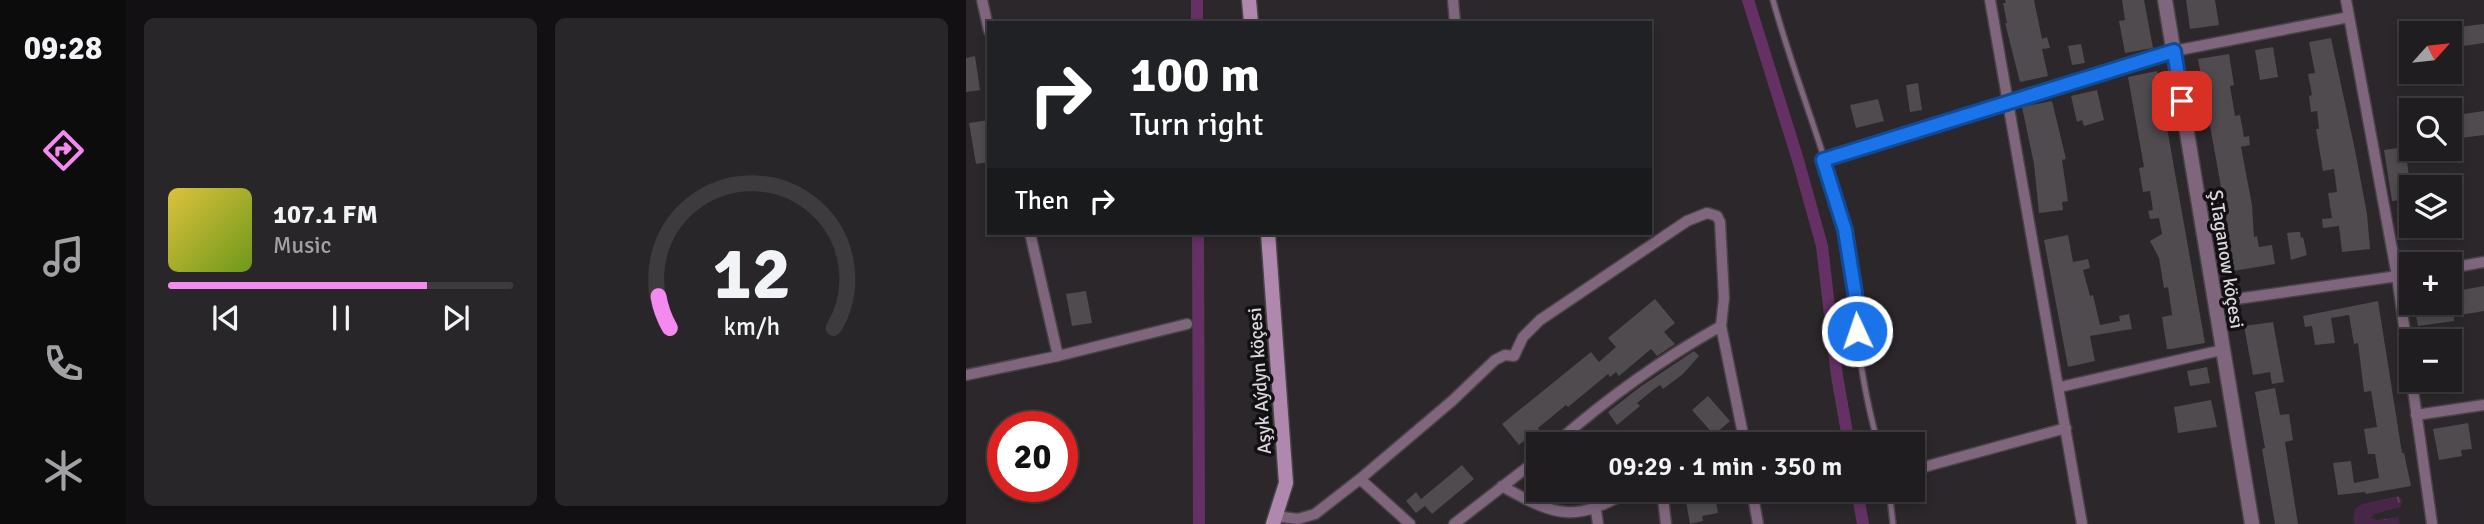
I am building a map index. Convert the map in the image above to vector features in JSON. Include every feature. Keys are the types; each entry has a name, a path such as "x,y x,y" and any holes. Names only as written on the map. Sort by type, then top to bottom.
{"main road":[{"path":"1249,0 1251,21"},
{"name":"Aşyk Aýdyn köçesi","path":"1268,235 1286,483 1274,520"}],"street":[{"path":"982,0 987,22"},
{"path":"1453,0 1455,21"},
{"path":"1990,0 2082,524"},
{"name":"Ş.Taganow köçesi","path":"2165,0 2252,524"},
{"path":"2346,0 2397,276 2432,524"},
{"path":"1823,160 2174,51 2349,17"},
{"path":"1274,520 1298,519 1315,514 1452,401 1495,360 1505,355 1514,356 1530,328 1634,258 1648,245 1698,215 1713,215 1720,222 1724,298 1721,326 1743,432"},
{"path":"1030,235 1058,356"},
{"path":"2462,266 2484,262"},
{"path":"2215,302 2397,276"},
{"path":"966,375 1058,356 1186,324"},
{"path":"1568,432 1686,345 1721,326"},
{"path":"2060,387 2222,350"},
{"path":"2416,415 2484,405"},
{"path":"1925,467 2066,428"},
{"path":"1454,524 1526,468"},
{"path":"1360,479 1410,524"},
{"path":"1502,486 1554,512 1573,514 1606,502"},
{"path":"1596,502 1598,524"},
{"path":"1663,502 1665,524"},
{"path":"1754,502 1758,524"}],"lane":[{"path":"1773,0 1788,55 1845,230 1868,406 1875,432"},
{"path":"1890,502 1893,524"}],"green space":[{"path":"2399,496 2401,507 2374,514 2371,518 2378,520 2398,517 2400,524 2355,524 2355,509 2362,504"}],"building":[{"path":"2005,0 2034,0 2042,39 2047,37 2050,48 2042,49 2048,76 2020,82 2005,23"},
{"path":"2122,0 2144,0 2153,48 2125,53 2119,21 2125,20"},
{"path":"2186,0 2215,0 2219,25 2190,29"},
{"path":"2484,24 2484,43 2462,46 2462,27"},
{"path":"2331,38 2367,214 2370,249 2342,252 2339,226 2323,228 2322,219 2332,218 2328,193 2337,192 2334,169 2323,171 2316,129 2319,129 2317,111 2311,112 2309,96 2312,95 2308,74 2315,73 2309,42"},
{"path":"2081,44 2085,63 2072,65 2068,46"},
{"path":"2273,47 2278,77 2260,80 2255,50"},
{"path":"2229,54 2235,116 2240,115 2244,137 2249,136 2250,145 2241,147 2252,205 2254,237 2257,236 2259,247 2272,245 2275,264 2233,271 2225,209 2198,59"},
{"path":"975,56 980,90 966,92 966,58"},
{"path":"2157,71 2205,343 2171,349 2167,349 2162,317 2172,315 2168,287 2164,288 2159,258 2150,241 2162,234 2159,218 2150,219 2148,211 2153,210 2150,191 2143,192 2139,168 2144,167 2128,77"},
{"path":"1918,83 1922,110 1910,112 1906,85"},
{"path":"2097,90 2104,120 2084,126 2082,120 2077,122 2071,96"},
{"path":"1878,99 1884,121 1856,128 1850,105"},
{"path":"2052,101 2066,159 2062,160 2068,201 2062,202 2063,210 2039,213 2034,164 2022,107"},
{"path":"2484,111 2484,135 2462,138 2462,114"},
{"path":"987,120 987,162 976,164 969,123"},
{"path":"2399,148 2399,161 2407,161 2409,175 2399,175 2399,200 2392,201 2384,150"},
{"path":"2300,232 2307,255 2291,260 2287,233"},
{"path":"2068,235 2073,262 2088,259 2090,268 2083,270 2090,296 2093,295 2100,325 2120,321 2119,316 2129,314 2132,329 2090,336 2095,361 2068,367 2044,240"},
{"path":"2484,286 2484,311 2462,315 2462,290"},
{"path":"1086,291 1092,323 1072,326 1066,294"},
{"path":"1655,299 1675,323 1664,332 1675,344 1657,356 1651,349 1619,376 1616,372 1610,377 1608,374 1538,428 1541,432 1526,432 1526,439 1519,445 1502,424 1591,352 1599,362 1616,347 1608,338"},
{"path":"2378,301 2402,453 2411,486 2366,494 2338,495 2333,463 2351,461 2354,483 2379,478 2375,454 2368,454 2364,429 2377,427 2371,391 2364,392 2358,343 2354,344 2349,315 2331,318 2335,343 2315,345 2312,326 2305,327 2303,316"},
{"path":"2416,315 2460,315 2454,316 2454,321 2418,326"},
{"path":"2273,322 2284,382 2272,384 2270,372 2253,375 2244,326"},
{"path":"1694,351 1699,356 1683,374 1663,389 1660,385 1653,390 1637,403 1640,406 1617,425 1608,412"},
{"path":"2207,367 2210,383 2190,386 2187,371"},
{"path":"2275,388 2280,415 2289,414 2293,440 2285,442 2298,524 2275,524 2262,449 2265,448 2255,392"},
{"path":"1708,396 1730,421 1717,432 1711,432 1692,410"},
{"path":"2211,400 2217,427 2178,433 2174,407"},
{"path":"2468,423 2472,449 2461,450 2462,456 2439,460 2433,429"},
{"path":"1462,465 1474,479 1432,514 1425,506 1416,513 1406,501 1416,492 1421,499"},
{"path":"1686,502 1716,502 1718,513 1702,516 1703,521 1690,524"}],"waterway":[{"path":"1197,0 1197,21"},
{"path":"1748,0 1822,246 1837,376 1847,432"},
{"path":"1198,235 1199,524"},
{"path":"1859,502 1863,524"}],"route":[{"path":"1857,331 1855,293 1845,230 1823,160 2174,51 2182,101"}]}
